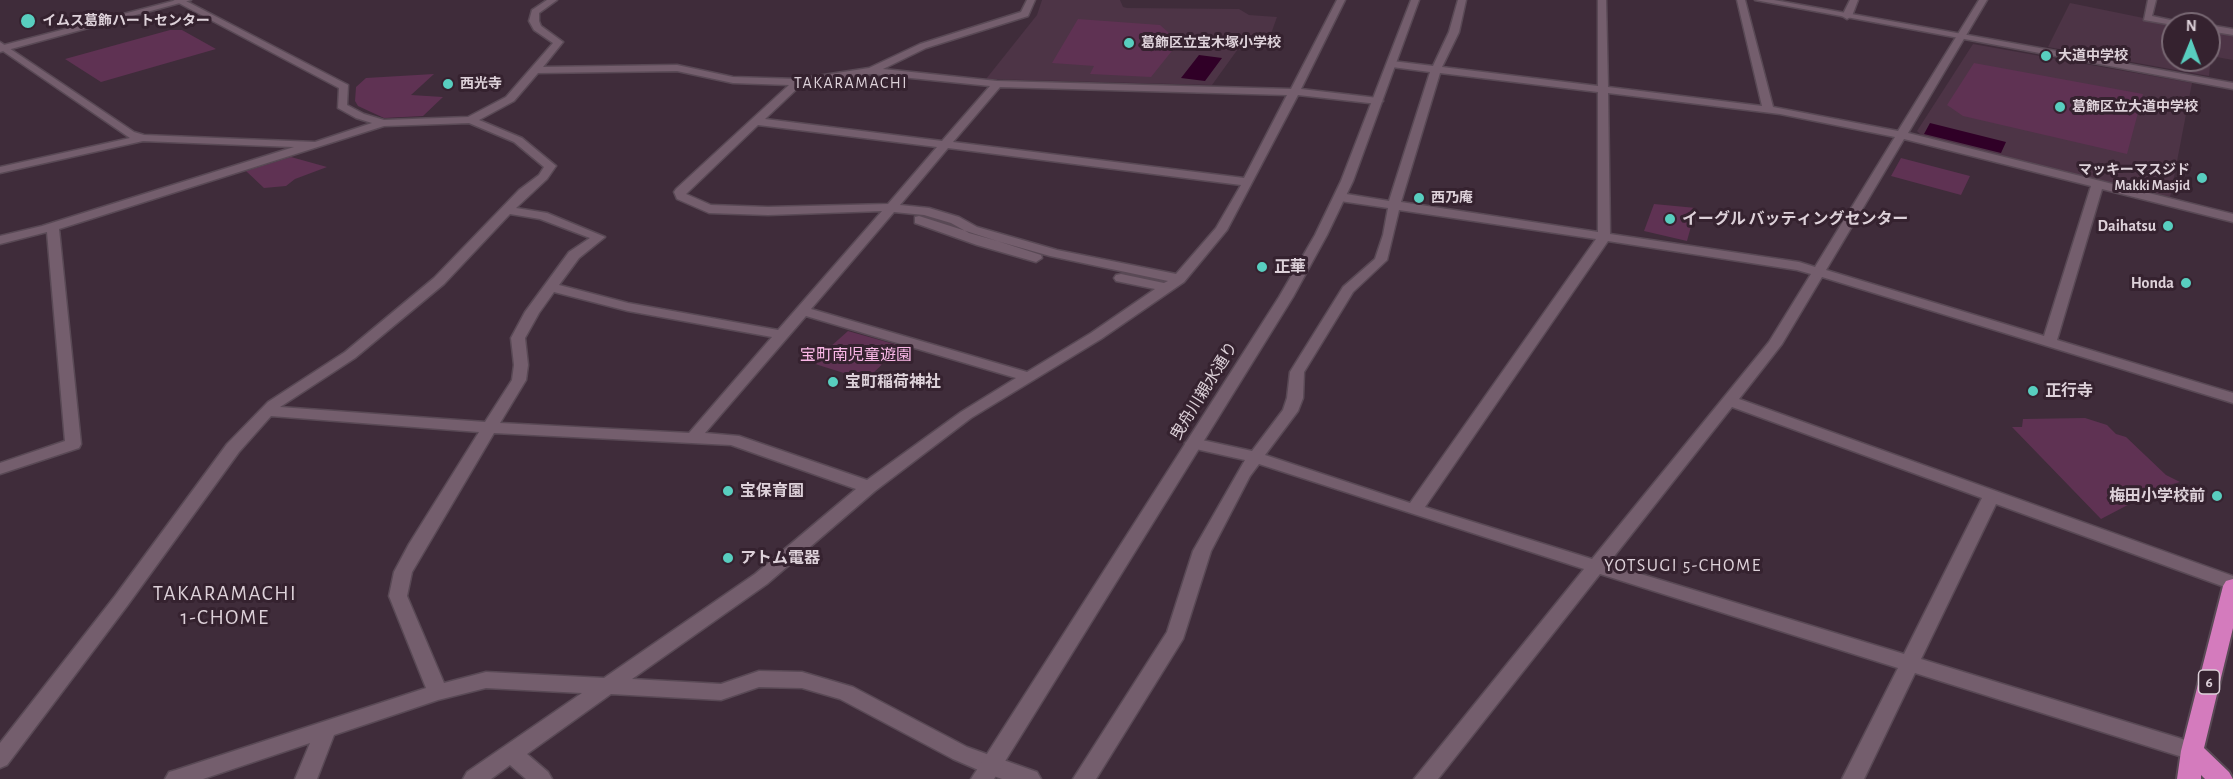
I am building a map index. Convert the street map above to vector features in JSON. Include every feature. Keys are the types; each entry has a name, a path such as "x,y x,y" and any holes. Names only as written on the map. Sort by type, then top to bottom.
{"highway":[{"name":"6","path":"2189,779 2192,751 2233,585"},
{"path":"2192,751 2221,779"}],"street":[{"path":"470,120 510,99 558,42 537,28 534,21 535,12 553,0"},
{"path":"871,71 923,46 1025,14 1031,0"},
{"path":"474,779 761,579 869,487 966,415 1173,284 1221,230 1341,0"},
{"name":"曳舟川親水通り","path":"986,773 1286,297 1340,197 1415,0"},
{"path":"1084,779 1176,634 1202,551 1254,457 1290,411 1295,398 1297,372 1348,290 1381,260 1389,235 1394,206 1436,70 1454,32 1462,0"},
{"path":"1414,510 1604,237 1602,0"},
{"path":"1741,0 1768,110"},
{"path":"1759,0 2233,86"},
{"path":"1847,16 1854,0"},
{"path":"1425,779 1774,344 1821,271 1983,0"},
{"path":"2152,0 2147,18 2161,20"},
{"path":"1,48 181,1 344,87 342,106 360,117 383,123"},
{"path":"1,48 130,134 143,138 316,145"},
{"path":"1392,64 1768,110 1901,135 2233,218"},
{"path":"533,70 677,68 733,80 798,82 871,71 997,84 1295,92 1378,101"},
{"path":"798,82 680,192 681,196 709,209 768,212 824,207 888,211 935,224 981,243 1051,262 1173,284"},
{"path":"693,438 997,84"},
{"path":"0,240 53,226 383,123 470,120 518,140 550,166 543,177 523,193 509,210 423,294 350,355 267,411 233,448 115,609 0,759"},
{"path":"755,121 1248,182"},
{"path":"0,170 143,138"},
{"path":"2049,341 2098,184"},
{"path":"1340,197 1821,271 2233,398"},
{"path":"438,692 398,596 403,572 519,380 521,365 518,338 532,312 574,255 599,237 543,216 509,210"},
{"path":"0,469 73,444 53,226"},
{"path":"550,287 628,307 781,335"},
{"path":"801,310 1029,377"},
{"path":"1730,401 2233,585"},
{"path":"267,411 490,427 733,440 869,487"},
{"path":"1193,442 1254,457 1414,510 2192,751"},
{"path":"1853,779 1991,497"},
{"path":"176,779 438,692 486,680 721,692 759,679 802,680 846,693 986,773 1030,779"},
{"path":"306,779 326,730"},
{"path":"511,753 541,779"}],"shaded area":[{"name":"葛飾区立宝木塚小学校","path":"1042,0 1120,0 1123,7 1127,8 1239,9 1249,15 1277,17 1267,45 1243,42 1212,85 986,79 1037,15"},
{"path":"2070,3 2161,22 2161,67 2048,47"},
{"path":"2221,32 2233,34 2233,60 2221,58"},
{"name":"葛飾区立大道中学校","path":"1973,44 2192,83 2170,198 1922,136 1917,131"},
{"path":"1199,55 1222,58 1205,81 1181,78"},
{"path":"2187,72 2209,72 2209,76"},
{"path":"1930,123 2006,142 2001,153 1924,134"}],"green space":[{"path":"1078,19 1160,25 1179,42 1151,77 1090,74 1094,66 1052,63"},
{"path":"170,30 182,30 216,49 101,82 65,59"},
{"path":"1974,63 2143,94 2127,154 1963,116 1947,105"},
{"path":"434,74 411,95 443,97 423,116 384,118 358,106 355,101 356,87 366,78"},
{"path":"291,157 327,167 295,179 286,186 264,188 246,171"},
{"path":"1901,158 1970,176 1961,195 1891,176"},
{"name":"イーグル バッティングセンター","path":"1654,204 1696,208 1687,241 1644,231"},
{"name":"宝町南児童遊園","path":"848,331 901,346 866,380 812,363"},
{"path":"2085,418 2107,425 2116,434 2126,437 2166,475 2180,482 2162,487 2101,519 2012,427 2022,427 2023,419"}],"place":[{"name":"イムス葛飾ハートセンター","path":"28,21"},
{"name":"葛飾区立宝木塚小学校","path":"1129,43"},
{"name":"大道中学校","path":"2046,56"},
{"name":"西光寺","path":"448,84"},
{"name":"葛飾区立大道中学校","path":"2060,107"},
{"name":"マッキーマスジド Makki Masjid","path":"2202,178"},
{"name":"西乃庵","path":"1419,198"},
{"name":"イーグル バッティングセンター","path":"1670,219"},
{"name":"Daihatsu","path":"2168,226"},
{"name":"正華","path":"1262,267"},
{"name":"Honda","path":"2186,283"},
{"name":"宝町稲荷神社","path":"833,382"},
{"name":"正行寺","path":"2033,391"},
{"name":"宝保育園","path":"728,491"},
{"name":"梅田小学校前","path":"2217,496"},
{"name":"アトム電器","path":"728,558"}],"district":[{"name":"TAKARAMACHI","path":"851,83"},
{"name":"YOTSUGI 5-CHOME","path":"1683,566"},
{"name":"TAKARAMACHI 1-CHOME","path":"225,606"}]}
